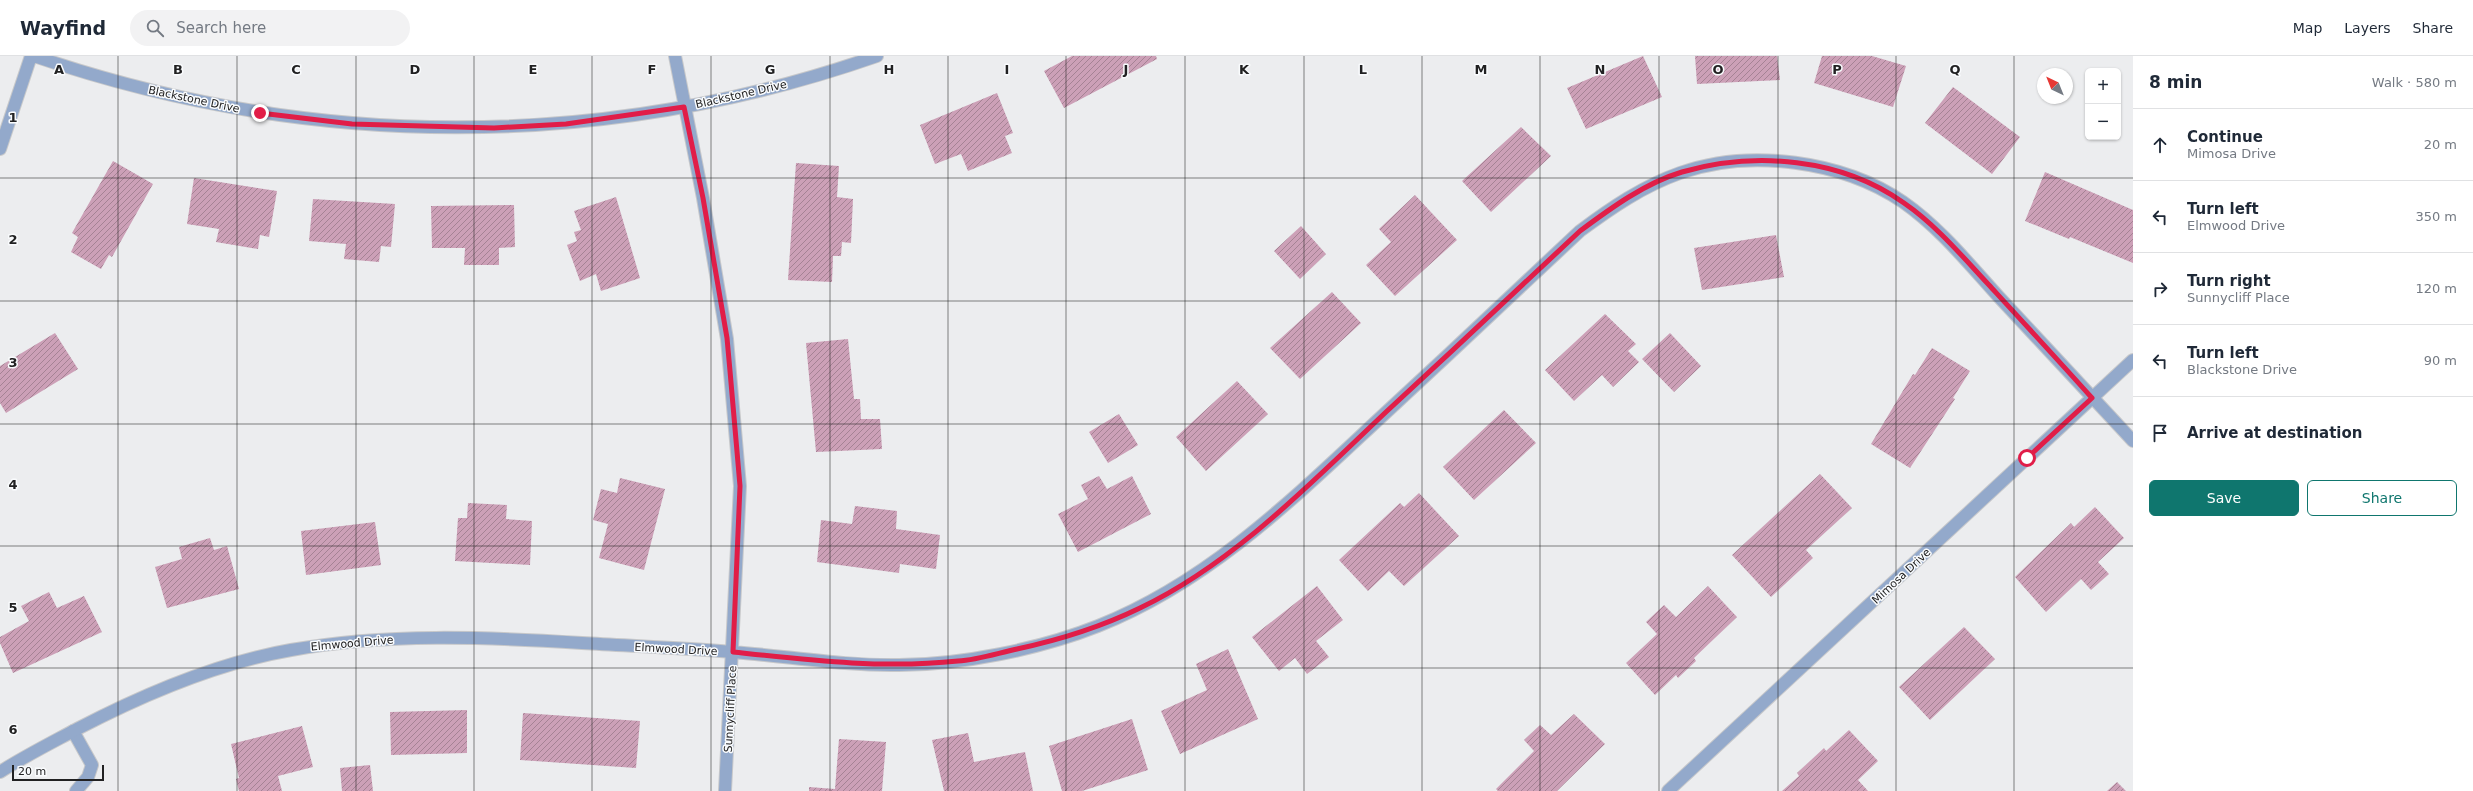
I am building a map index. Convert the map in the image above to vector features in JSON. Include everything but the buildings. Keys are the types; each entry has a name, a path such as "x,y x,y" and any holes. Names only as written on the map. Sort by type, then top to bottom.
{"street":[{"path":"0,149 31,56"},
{"name":"Blackstone Drive","path":"34,56 92,76 199,101 265,114 352,124 494,128 566,124 684,107 821,76 877,56"},
{"name":"Sunnycliff Place","path":"675,56 727,338 740,486 725,791"},
{"name":"Elmwood Drive","path":"0,772 22,757 124,704 220,668 287,650 339,643 413,638 525,640 733,652 844,663 900,665 961,661 1042,643 1086,631 1141,608 1193,578 1235,547 1303,490 1580,231 1605,212 1645,188 1682,172 1722,163 1777,160 1823,167 1871,184 1904,203 1950,243 2133,441"},
{"name":"Mimosa Drive","path":"1668,791 2133,360"},
{"path":"73,731 92,765 88,777 76,791"}],"route":[{"path":"260,113 352,124 494,128 566,124 684,107 703,198 727,338 730,371 740,486 733,652 844,663 900,665 961,661 1042,643 1093,628 1141,608 1187,582 1235,547 1303,490 1580,231 1605,212 1645,188 1682,172 1722,163 1777,160 1823,167 1871,184 1904,203 1950,243 2092,398 2027,458"}]}
